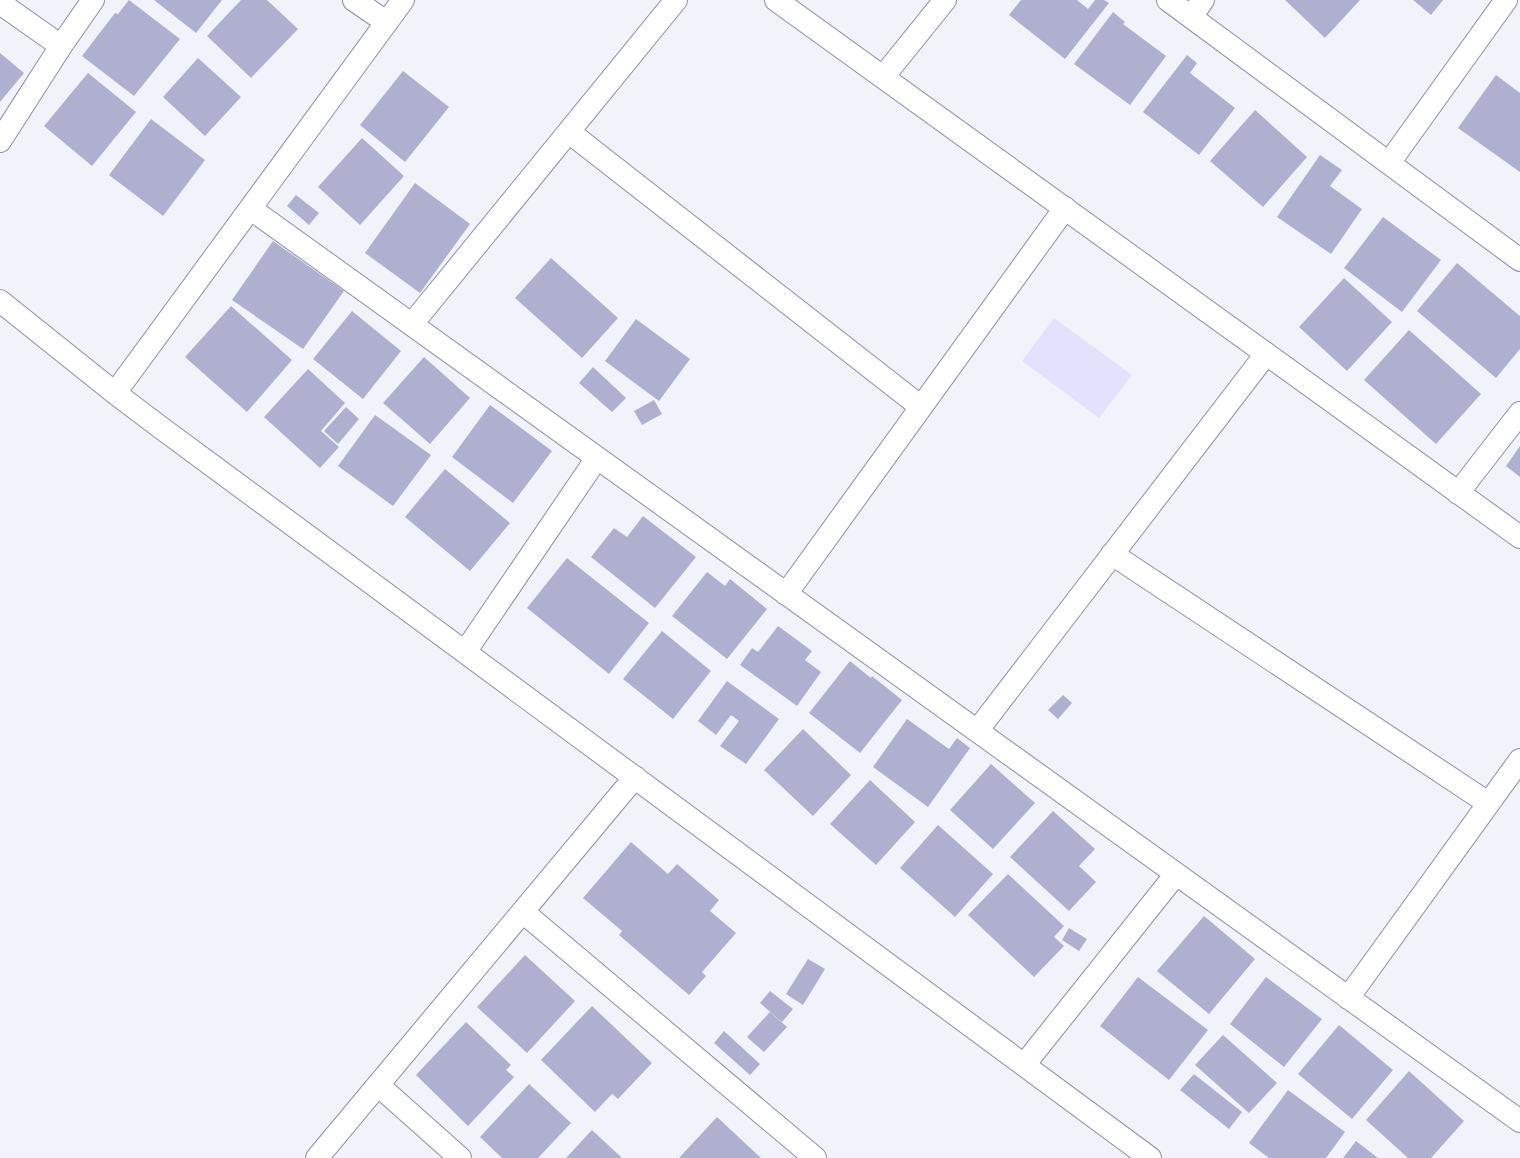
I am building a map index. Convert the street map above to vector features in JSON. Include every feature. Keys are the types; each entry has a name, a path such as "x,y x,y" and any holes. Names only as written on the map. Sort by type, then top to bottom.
{"street":[{"path":"0,141 61,46 93,0"},
{"path":"354,0 386,22"},
{"path":"115,393 403,0"},
{"path":"412,324 676,0"},
{"path":"776,0 1520,537"},
{"path":"883,77 945,0"},
{"path":"1168,0 1520,260"},
{"path":"1191,17 1203,0"},
{"path":"1389,163 1506,0"},
{"path":"0,3 61,46"},
{"path":"569,132 921,407"},
{"path":"786,594 1065,208"},
{"path":"251,209 1520,1121"},
{"path":"0,301 160,427 1150,1158"},
{"path":"977,731 1266,354"},
{"path":"1458,493 1520,413"},
{"path":"466,652 597,458"},
{"path":"1112,554 1488,803"},
{"path":"1348,998 1520,760"},
{"path":"317,1158 635,777"},
{"path":"1024,1065 1176,874"},
{"path":"522,912 815,1158"},
{"path":"378,1084 460,1158"}],"shaded area":[{"path":"1054,318 1132,375 1099,418 1022,361"}],"building":[{"path":"129,0 180,39 134,96 82,56 115,13 118,14"},
{"path":"154,0 222,0 196,33"},
{"path":"241,0 267,0 298,29 251,78 207,36"},
{"path":"1021,0 1077,0 1088,9 1095,0 1104,0 1109,3 1065,59 1009,15"},
{"path":"1285,0 1360,0 1325,38"},
{"path":"1413,0 1443,0 1431,15"},
{"path":"1113,12 1125,22 1123,24 1166,56 1130,105 1074,64"},
{"path":"0,53 24,73 0,102"},
{"path":"1187,55 1197,63 1190,73 1235,108 1199,155 1143,112"},
{"path":"198,58 241,97 205,136 163,97"},
{"path":"403,71 449,107 405,162 360,125"},
{"path":"88,73 136,112 92,166 44,126"},
{"path":"1496,75 1520,93 1520,172 1458,128"},
{"path":"1255,110 1307,157 1263,207 1210,161"},
{"path":"151,119 205,160 163,216 109,175"},
{"path":"362,138 404,176 360,225 318,187"},
{"path":"1320,155 1342,170 1330,186 1362,209 1331,254 1277,217"},
{"path":"415,183 470,224 420,293 365,253"},
{"path":"296,195 319,213 309,225 287,206"},
{"path":"1383,217 1441,260 1402,312 1344,268"},
{"path":"273,241 344,291 303,349 232,300"},
{"path":"551,258 618,318 582,358 515,298"},
{"path":"1457,263 1520,316 1520,349 1496,378 1417,311"},
{"path":"1344,278 1392,322 1347,371 1299,327"},
{"path":"231,306 292,360 247,412 185,357"},
{"path":"352,311 401,351 363,399 313,359"},
{"path":"636,319 690,359 659,401 605,361"},
{"path":"1409,330 1481,394 1436,444 1364,380"},
{"path":"424,357 470,398 430,444 383,403"},
{"path":"593,367 626,398 612,412 579,383"},
{"path":"308,369 345,403 321,431 339,447 320,468 264,417"},
{"path":"654,400 662,414 642,425 634,411"},
{"path":"490,405 552,451 513,503 452,457"},
{"path":"346,407 359,419 338,444 324,431"},
{"path":"375,415 431,455 393,506 338,466"},
{"path":"1520,446 1520,477 1506,466"},
{"path":"445,469 510,523 470,571 405,517"},
{"path":"643,516 696,557 655,608 591,557 614,528 627,537"},
{"path":"567,558 649,623 609,674 527,608"},
{"path":"707,572 725,586 730,579 767,609 727,659 672,616"},
{"path":"778,626 812,651 805,660 821,672 797,706 740,665 752,648 758,652"},
{"path":"662,631 711,671 673,719 623,679"},
{"path":"850,661 871,678 872,676 902,700 860,753 809,713"},
{"path":"727,681 779,719 746,764 720,746 739,721 731,715 716,735 698,721"},
{"path":"1063,695 1072,703 1058,719 1048,710"},
{"path":"907,719 949,749 957,738 970,748 928,807 873,767"},
{"path":"803,729 851,775 813,816 764,770"},
{"path":"991,764 1035,803 993,849 950,810"},
{"path":"870,780 915,822 876,865 830,824"},
{"path":"1053,811 1095,849 1079,866 1096,882 1069,911 1010,857"},
{"path":"938,825 993,874 955,917 900,868"},
{"path":"631,842 668,874 677,864 719,900 710,911 736,933 702,972 706,976 689,995 619,935 622,931 583,898"},
{"path":"1008,874 1064,926 1054,937 1064,946 1034,977 968,915"},
{"path":"1204,916 1255,959 1209,1014 1157,971"},
{"path":"1069,928 1087,939 1079,951 1062,940"},
{"path":"525,955 575,1001 527,1053 477,1007"},
{"path":"808,959 825,969 803,1005 786,994"},
{"path":"1138,977 1208,1030 1169,1080 1100,1026"},
{"path":"1266,977 1322,1019 1284,1067 1230,1024"},
{"path":"770,991 793,1009 782,1022 760,1003"},
{"path":"592,1006 652,1063 618,1099 612,1094 595,1112 541,1060"},
{"path":"770,1012 787,1027 764,1052 747,1037"},
{"path":"466,1022 511,1065 506,1070 514,1077 468,1126 416,1075"},
{"path":"1339,1025 1393,1070 1352,1119 1298,1074"},
{"path":"724,1031 760,1064 750,1075 714,1043"},
{"path":"1223,1035 1277,1083 1249,1113 1195,1065"},
{"path":"1409,1071 1464,1121 1431,1158 1408,1158 1366,1120"},
{"path":"1194,1074 1242,1112 1229,1129 1180,1090"},
{"path":"529,1084 571,1123 538,1158 502,1158 480,1137"},
{"path":"1288,1090 1345,1132 1326,1158 1269,1158 1249,1143"},
{"path":"717,1117 761,1158 679,1158"},
{"path":"592,1130 622,1158 566,1158"},
{"path":"1356,1141 1378,1158 1343,1158"}]}
